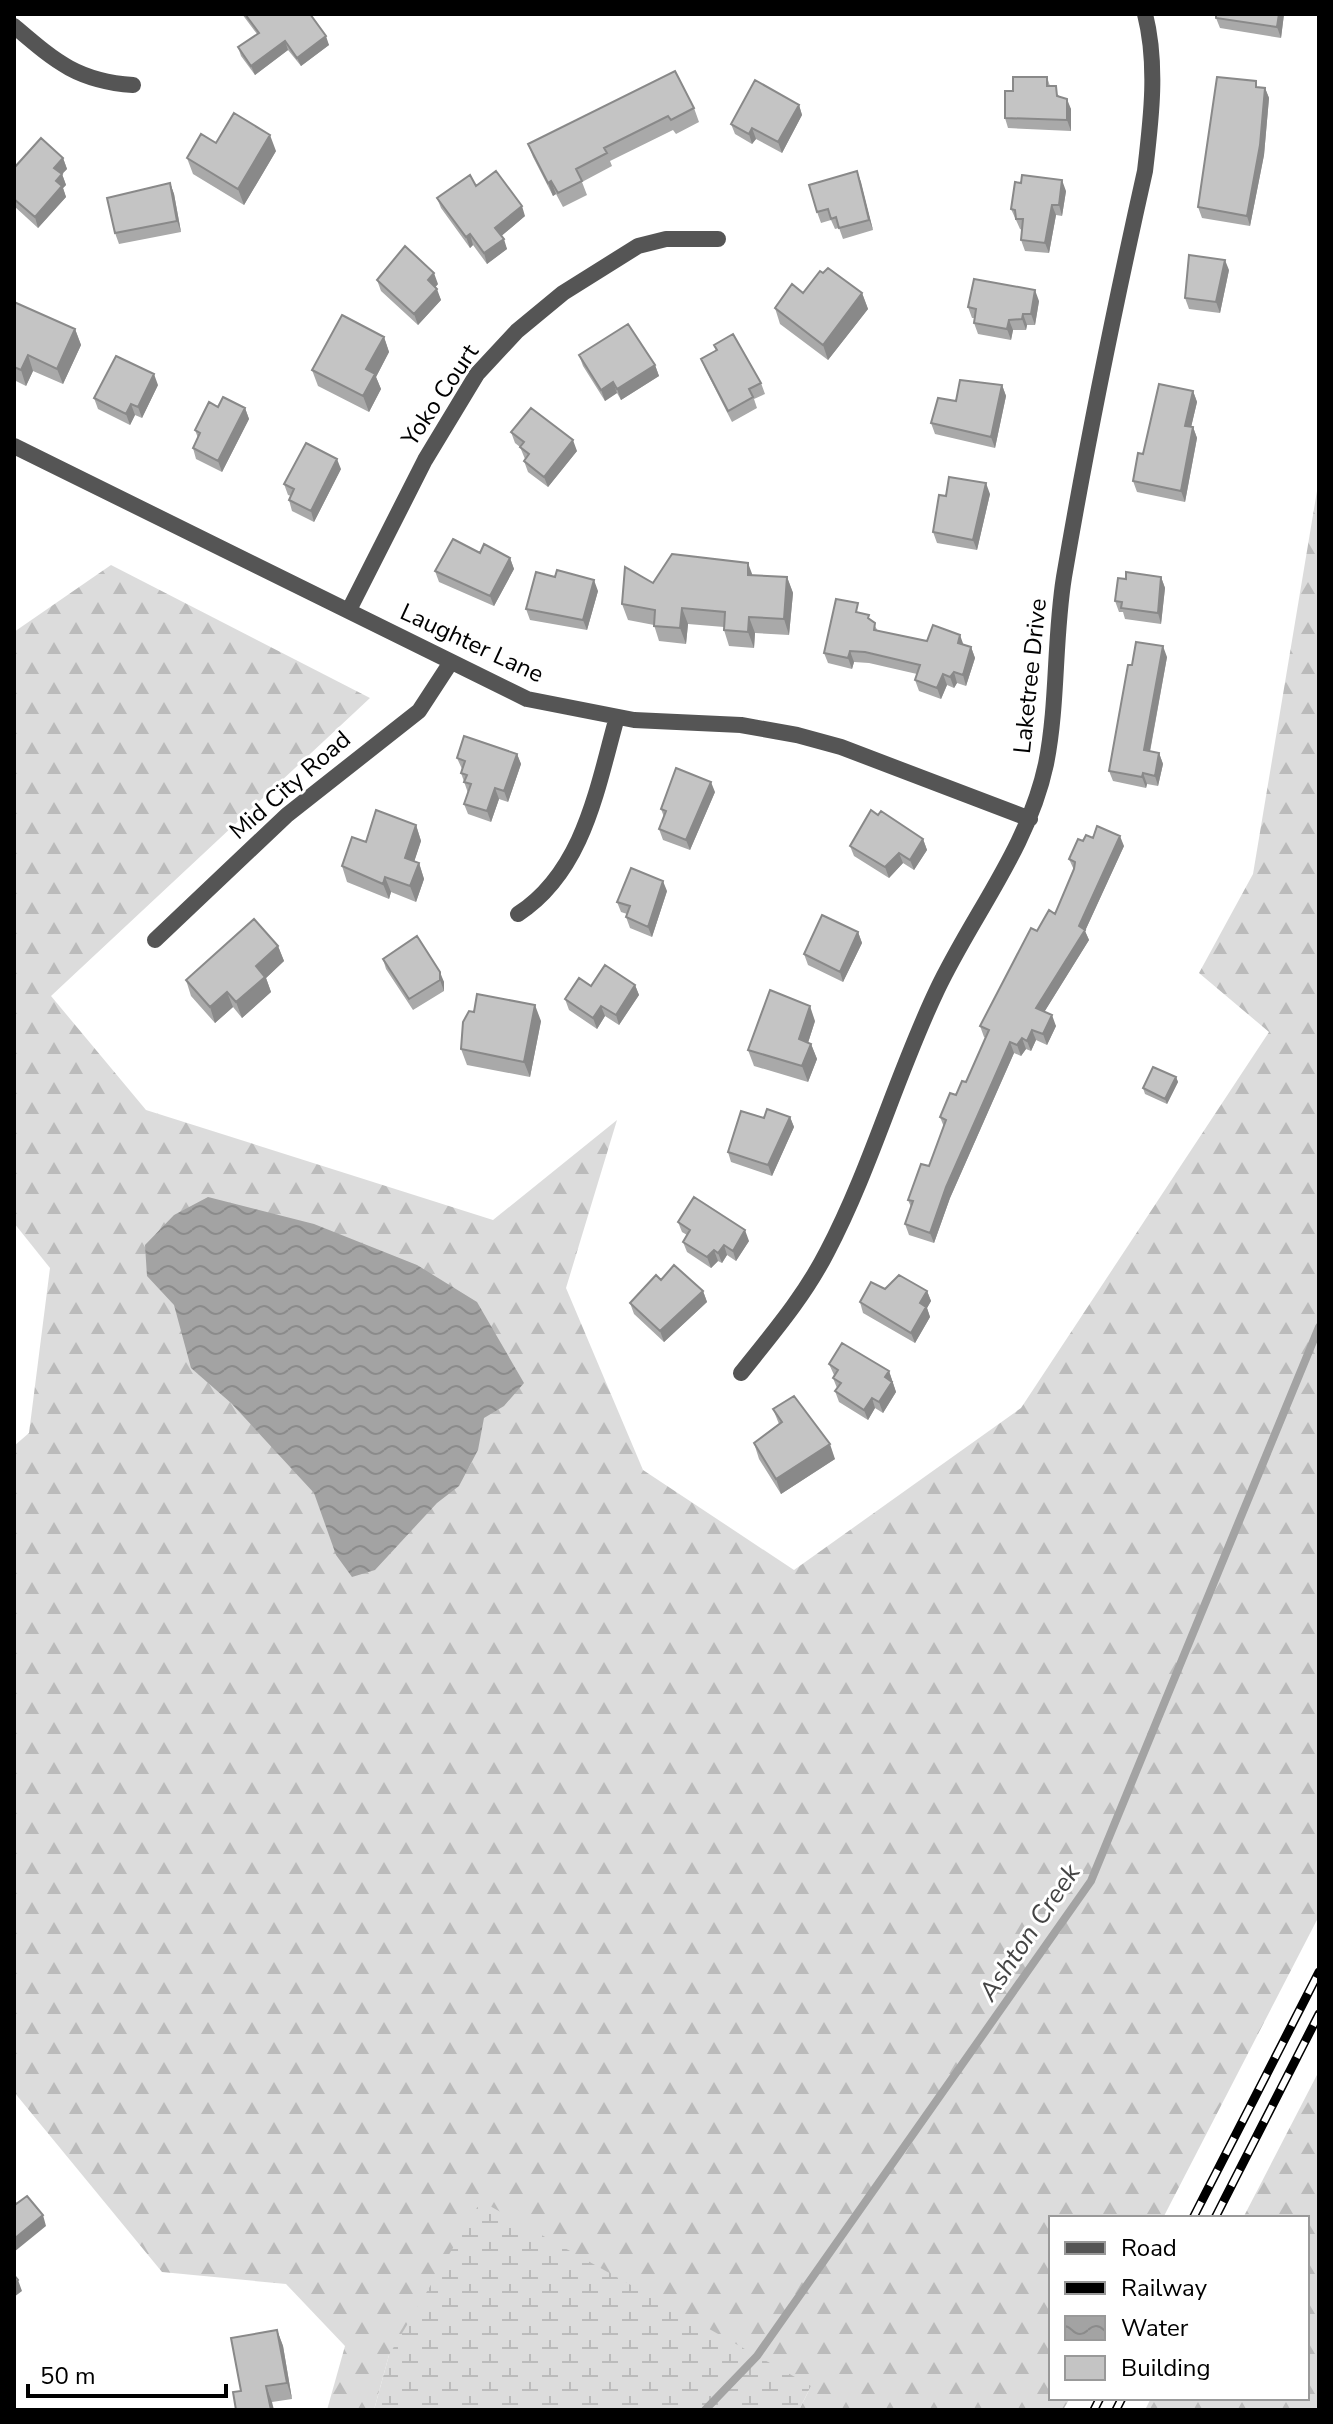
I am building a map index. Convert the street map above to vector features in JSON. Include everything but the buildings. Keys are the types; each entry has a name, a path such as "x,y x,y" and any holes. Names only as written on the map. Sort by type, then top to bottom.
{"street":[{"name":"Laketree Drive","path":"741,1373 794,1307 826,1254 933,998 1008,866 1030,819 1045,765 1053,716 1053,667 1064,579 1145,171 1152,116 1152,61 1145,14"},
{"path":"14,26 55,61 79,75 105,83 133,85"},
{"name":"Yoko Court","path":"349,610 425,460 477,374 517,331 563,293 638,246 666,239 718,239"},
{"name":"Laughter Lane","path":"14,446 527,699 617,717 741,725 797,735 841,747 1030,819"},
{"name":"Mid City Road","path":"155,940 287,815 419,711 451,662"},
{"path":"518,914 553,886 567,864 588,819 617,717"}],"green space":[{"path":"1319,479 1319,1916 1164,2216 1049,2216 1049,2400 1069,2400 1063,2410 799,2410 811,2386 389,2355 374,2410 327,2410 345,2346 286,2284 162,2272 14,2092 14,1446 29,1433 50,1268 14,1223 14,632 111,565 370,698 51,996 146,1110 493,1220 617,1120 566,1288 643,1470 794,1570 1021,1408 1269,1032 1199,973 1253,874"},
{"path":"1319,2071 1319,2410 1145,2410 1150,2400 1309,2400 1309,2216 1244,2216"},
{"path":"481,2201 811,2386 799,2410 374,2410 389,2355"}],"water":[{"path":"208,1197 314,1224 417,1265 477,1302 524,1383 504,1406 484,1418 478,1450 459,1486 437,1503 375,1570 352,1577 336,1555 314,1493 231,1403 191,1368 174,1305 147,1276 145,1245 174,1215"}],"waterway":[{"name":"Ashton Creek","path":"705,2410 757,2356 1091,1881 1319,1327"}],"railway":[{"path":"1194,2216 1319,1972"},
{"path":"1216,2216 1319,2014"},
{"path":"1094,2410 1099,2400"},
{"path":"1116,2410 1121,2400"}]}
